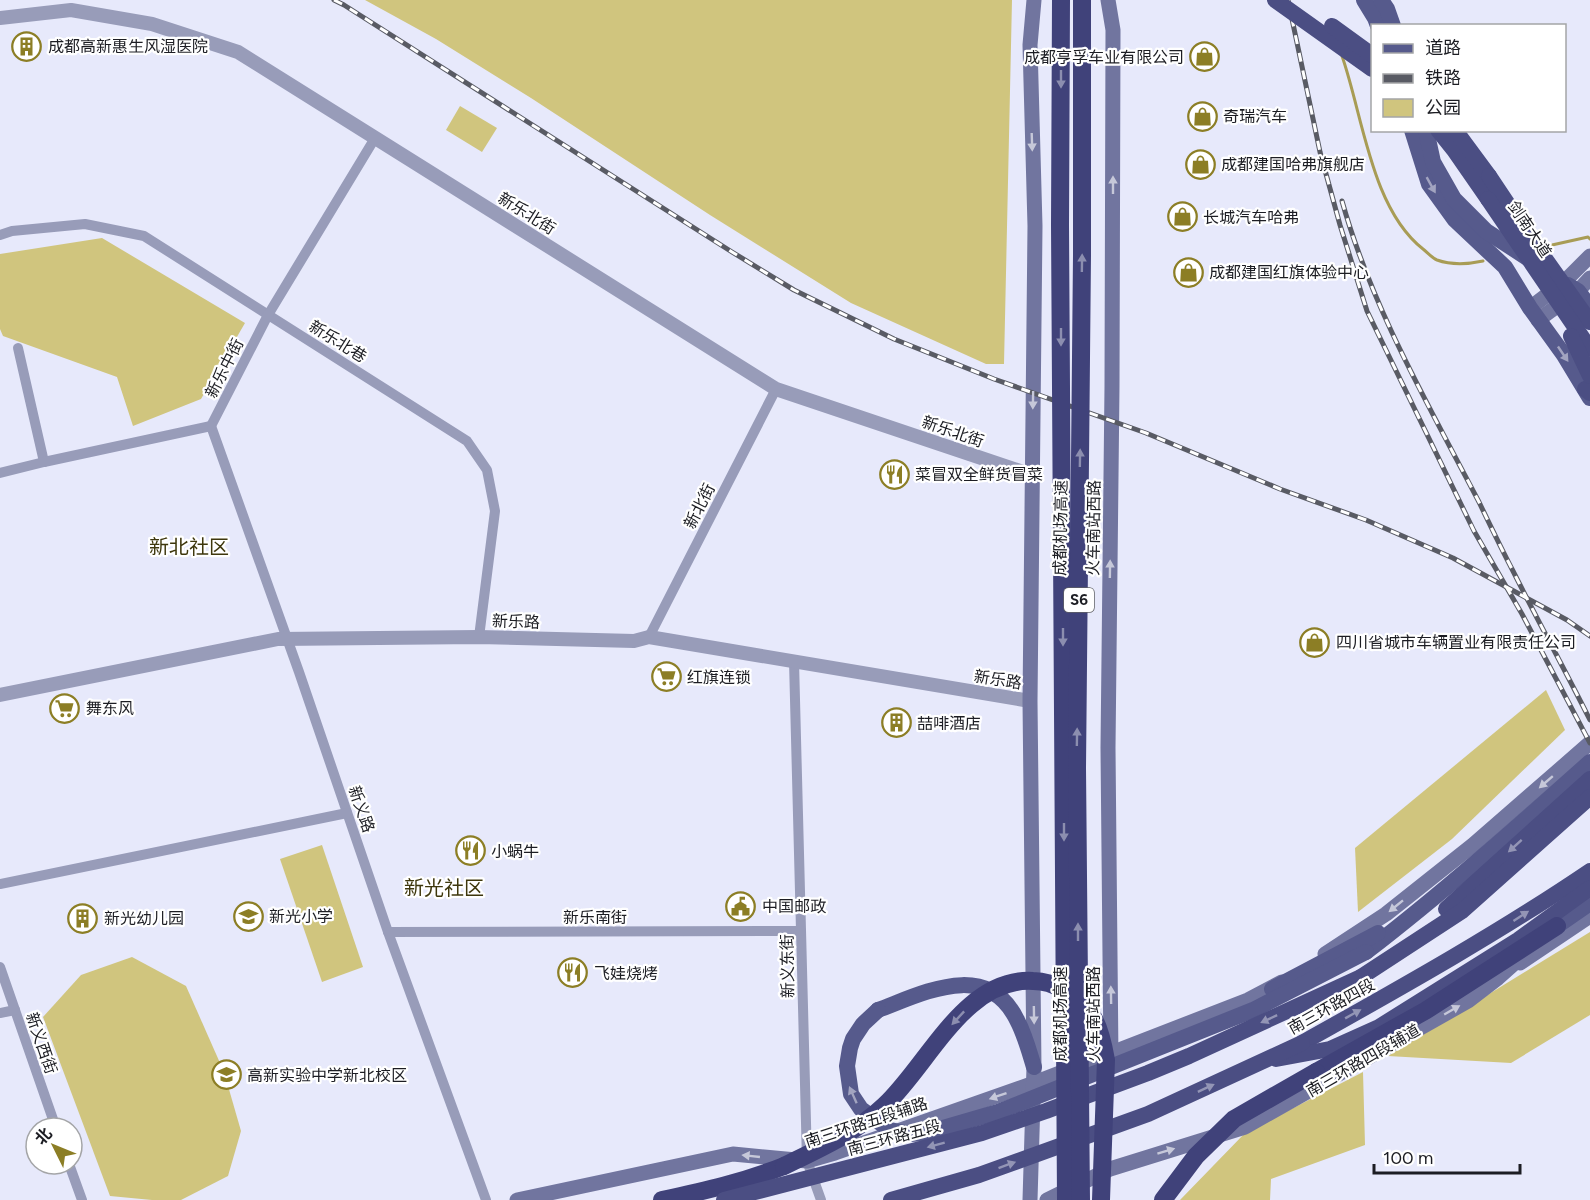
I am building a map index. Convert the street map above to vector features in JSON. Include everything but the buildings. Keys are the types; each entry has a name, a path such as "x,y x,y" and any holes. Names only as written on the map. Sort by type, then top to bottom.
{"highway":[{"name":"成都机场高速","path":"1061,0 1060,237 1066,1200"},
{"name":"成都机场高速","path":"1081,1200 1077,768 1082,0"},
{"path":"1275,0 1371,68"},
{"path":"1295,0 1371,54"},
{"name":"剑南大道","path":"1440,132 1590,349"},
{"name":"剑南大道","path":"1456,132 1590,322"},
{"path":"1552,295 1589,389"},
{"name":"南三环路四段","path":"1408,945 1590,779"},
{"name":"南三环路四段","path":"1072,1102 1188,1056 1360,976 1462,911 1590,797"},
{"name":"南三环路四段","path":"891,1200 979,1174 1148,1114 1260,1063 1301,1048 1497,932 1590,871"},
{"path":"1301,1048 1330,1049 1379,1027 1518,940 1590,888"},
{"path":"1163,1200 1196,1156 1234,1119 1425,1011 1557,926"},
{"path":"662,1200 755,1178 823,1147 884,1106 902,1088 957,1019 974,1002 993,990 1026,980 1044,981 1073,995 1085,1005 1102,1038 1106,1060 1101,1200"},
{"name":"南三环路五段","path":"724,1200 982,1133 1072,1102"}],"main road":[{"path":"1030,1200 1034,1075 1030,701 1035,226 1030,45 1034,0"},
{"name":"火车南站西路","path":"1108,0 1113,30 1108,748 1111,1053 1109,1200"},
{"path":"1364,0 1378,24"},
{"path":"1381,0 1392,24"},
{"path":"1413,132 1429,184 1455,220 1505,267 1534,314 1589,389"},
{"path":"1426,132 1433,162 1454,199 1486,231 1571,287 1590,307"},
{"path":"1571,287 1590,256"},
{"path":"1534,314 1571,287 1590,278"},
{"path":"1272,989 1386,914 1473,845 1590,743"},
{"path":"1034,1075 1017,1019 1005,1003 992,992 955,985 878,1010 863,1024 853,1039 849,1048 847,1066 851,1094 869,1116 890,1130 910,1134 926,1133 998,1112 1253,1010 1366,952 1458,879 1590,762"},
{"path":"1111,1053 1272,989 1387,928 1458,879"},
{"name":"南三环路四段辅道","path":"1110,1169 1245,1127 1468,1001 1557,926 1590,903"},
{"path":"1498,978 1590,916"},
{"name":"南三环路五段辅路","path":"517,1200 734,1154 807,1161 836,1153 1034,1075 1111,1053"},
{"path":"1047,1200 1110,1169"}],"street":[{"name":"新乐北街","path":"0,18 71,10 152,24 238,52 776,389 1032,475"},
{"name":"新乐中街","path":"212,426 268,315 375,138"},
{"name":"新乐北巷","path":"0,235 12,231 85,224 144,236 467,441 487,470 495,511 479,637"},
{"path":"18,348 44,462"},
{"name":"新北街","path":"649,637 776,389"},
{"path":"0,473 212,426"},
{"name":"新义路","path":"212,426 388,932 486,1200"},
{"name":"新乐路","path":"0,695 278,639 479,637 634,641 649,637 1030,701"},
{"name":"新义东街","path":"794,662 807,1161 821,1200"},
{"path":"0,884 347,813"},
{"name":"新乐南街","path":"388,932 801,931"},
{"name":"新义西街","path":"0,968 52,1116"},
{"path":"0,1014 15,1010"},
{"path":"73,1176 82,1200"}],"green space":[{"path":"365,0 1012,0 1004,364 986,364 851,303 710,215 531,98 436,39"},
{"path":"460,106 497,128 482,152 446,130"},
{"path":"102,238 245,323 201,399 133,426 117,377 3,336 0,329 0,254"},
{"path":"1546,690 1565,730 1452,839 1358,912 1355,848"},
{"path":"322,845 363,967 322,982 280,859"},
{"path":"1590,932 1590,1015 1511,1063 1388,1056"},
{"path":"132,957 186,986 224,1072 241,1131 228,1176 181,1200 110,1196 84,1127 84,1116 80,1116 43,1017 81,975"},
{"path":"1363,1072 1365,1145 1271,1179 1270,1200 1180,1200 1245,1133"}],"waterway":[{"path":"1342,56 1380,186 1391,210 1405,231 1437,260 1460,264 1483,261"},
{"path":"1543,247 1588,237 1590,239"}],"railway":[{"path":"334,0 794,290 894,339 994,379 1146,433 1280,489 1366,520 1453,558 1567,620 1590,636"},
{"path":"1288,0 1320,152 1367,311 1474,531 1522,614 1590,743"},
{"path":"1342,201 1369,279 1403,355 1590,720"}],"place":[{"name":"成都高新惠生风湿医院","path":"27,46"},
{"name":"成都亨孚车业有限公司","path":"1205,57"},
{"name":"奇瑞汽车","path":"1202,116"},
{"name":"成都建国哈弗旗舰店","path":"1200,164"},
{"name":"长城汽车哈弗","path":"1182,217"},
{"name":"成都建国红旗体验中心","path":"1188,272"},
{"name":"菜冒双全鲜货冒菜","path":"894,474"},
{"name":"四川省城市车辆置业有限责任公司","path":"1315,642"},
{"name":"红旗连锁","path":"666,677"},
{"name":"舞东风","path":"65,708"},
{"name":"喆啡酒店","path":"896,723"},
{"name":"小蜗牛","path":"470,851"},
{"name":"中国邮政","path":"741,906"},
{"name":"新光小学","path":"248,916"},
{"name":"新光幼儿园","path":"83,918"},
{"name":"飞娃烧烤","path":"573,973"},
{"name":"高新实验中学新北校区","path":"226,1075"}],"district":[{"name":"新北社区","path":"189,547"},
{"name":"新光社区","path":"444,888"}]}
